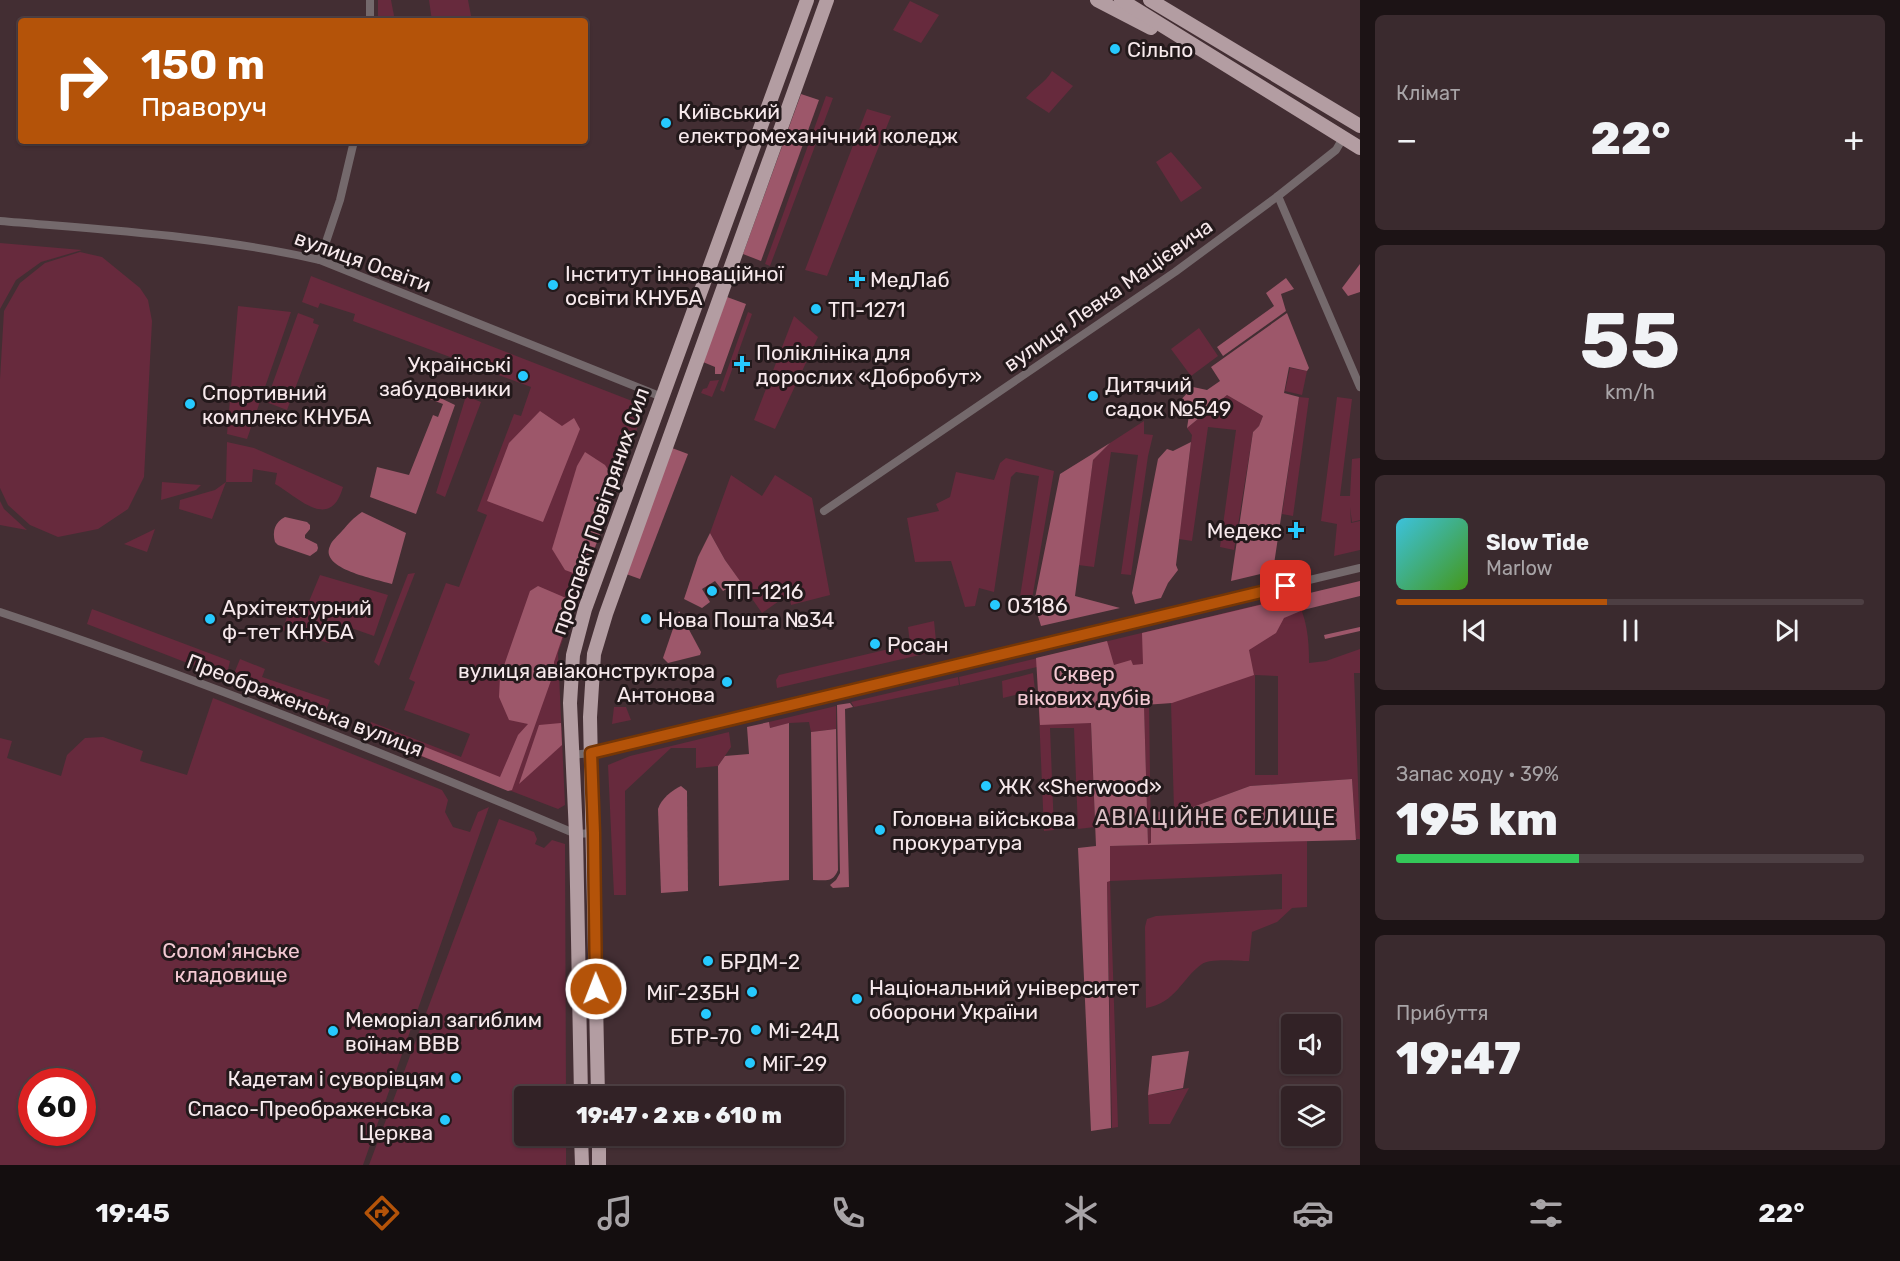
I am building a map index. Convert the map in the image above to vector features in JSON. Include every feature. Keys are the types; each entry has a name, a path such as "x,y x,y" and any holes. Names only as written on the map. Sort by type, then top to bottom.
{"main road":[{"name":"проспект Повітряних Сил","path":"580,1086 576,834 570,703 573,655 585,609 807,0"},
{"name":"проспект Повітряних Сил","path":"598,1086 591,753 594,654 606,614 827,0"},
{"path":"1097,0 1211,56"},
{"path":"1121,0 1360,148"},
{"path":"1150,0 1360,126"},
{"path":"1164,0 1221,44"},
{"path":"581,1146 582,1165"},
{"path":"599,1146 599,1165"}],"street":[{"path":"370,0 370,18"},
{"name":"вулиця Левка Мацієвича","path":"824,511 1160,282 1278,196 1336,150 1343,138"},
{"path":"320,260 340,200 353,144"},
{"path":"1278,196 1360,387"},
{"name":"вулиця Освіти","path":"0,221 122,231 273,249 320,260 662,397"},
{"path":"571,756 1360,568"},
{"name":"Преображенська вулиця","path":"0,612 78,638 357,743 576,834 594,833"}],"green space":[{"path":"378,0 391,0 394,18 378,18"},
{"path":"429,0 468,0 471,18 432,18"},
{"path":"910,1 939,15 921,43 893,30"},
{"path":"1052,71 1073,86 1049,113 1026,98"},
{"path":"801,94 819,100 761,261 743,254"},
{"path":"826,96 833,98 770,266 765,264"},
{"path":"867,109 891,116 827,276 805,270"},
{"path":"1171,152 1202,188 1181,202 1156,162"},
{"path":"0,243 82,250 41,262 16,280 0,309"},
{"path":"80,252 102,257 140,288 148,300 152,321 144,477 128,509 98,529 58,537 30,525 8,505 0,488 0,379 4,311 20,283 45,263"},
{"path":"1360,264 1360,292 1348,296 1342,288"},
{"path":"311,276 645,406 558,653 565,805 558,809 366,735 371,722 461,757 470,734 404,710 415,682 409,679 446,583 459,587 487,515 477,511 514,414 521,416 531,387 353,321 355,314 320,303 318,308 302,302"},
{"path":"1286,278 1294,289 1281,294 1286,311 1223,356 1217,347 1274,306 1266,293"},
{"path":"727,297 746,304 721,374 715,374 715,367 703,362"},
{"path":"238,306 291,312 247,439 227,434"},
{"path":"748,312 752,314 724,392 720,390"},
{"path":"298,313 314,319 313,323 319,325 287,410 266,402"},
{"path":"1287,313 1309,368 1307,371 1289,367 1284,393 1299,397 1273,571 1231,581 1253,432 1259,426 1263,416 1227,395 1187,428 1189,415 1175,406 1193,387 1207,390 1220,381 1211,367"},
{"path":"794,316 818,337 775,429 754,420"},
{"path":"1199,328 1218,356 1191,376 1171,349"},
{"path":"1290,368 1307,371 1302,395 1285,391"},
{"path":"719,380 712,397 701,393 710,381"},
{"path":"430,393 455,405 416,514 370,497 377,467 409,475 433,415 438,417 443,404 427,398"},
{"path":"1227,395 1263,416 1259,426 1253,432 1234,550 1220,547 1236,430 1208,427 1192,541 1179,539 1192,435 1187,428"},
{"path":"466,396 481,402 445,497 436,493"},
{"path":"1299,397 1309,398 1293,516 1282,514"},
{"path":"1337,397 1352,399 1340,496 1350,496 1352,459 1360,458 1360,520 1352,522 1350,507 1351,523 1360,521 1360,550 1334,556 1337,524 1321,521"},
{"path":"540,411 562,426 574,418 580,429 543,522 487,501 509,443"},
{"path":"1144,421 1144,434 1153,435 1131,575 1121,574 1138,455 1111,452 1094,567 1078,565 1093,460 1110,443"},
{"path":"227,442 254,448 343,487 337,501 330,508 322,509 312,507 275,484 277,473 253,469 252,482 226,482"},
{"path":"1191,442 1176,565 1178,570 1168,583 1161,598 1135,604 1132,593 1158,459 1167,449 1173,451"},
{"path":"1110,443 1093,460 1075,596 1120,608 1041,626 1034,603 1060,474"},
{"path":"672,448 688,454 640,579 626,574"},
{"path":"585,452 605,465 618,485 584,577 565,570 552,549 577,466"},
{"path":"1006,458 1054,471 1032,599 1020,597 1039,476 1016,472 1011,477 994,592 979,588 975,606 965,607 951,561 915,562 907,518 939,511 936,504 950,497 956,472 994,480 1000,463"},
{"path":"731,475 762,496 775,475 812,498 830,595 791,605 789,594 762,613 725,560 710,533"},
{"path":"162,482 201,485 196,490 161,500"},
{"path":"226,482 212,519 179,509 180,500 215,490"},
{"path":"0,501 4,509 27,530 0,525"},
{"path":"362,512 406,533 392,584 351,572 333,561 329,554 334,540"},
{"path":"285,517 307,522 310,525 305,538 317,544 317,551 310,556 275,542 275,527"},
{"path":"155,529 147,552 124,544"},
{"path":"710,533 740,581 723,591 715,581 702,589 710,602 702,608 684,599 698,557"},
{"path":"415,573 379,666 374,662 408,574"},
{"path":"320,575 388,595 374,636 337,623 329,643 282,630 291,607 305,611"},
{"name":"Сквер вікових дубів","path":"1360,581 1360,596 1303,610 1284,618 1276,633 1249,650 1254,675 1172,703 1144,705 1148,844 1151,843 1151,812 1182,811 1250,786 1352,779 1356,840 1110,846 1110,881 1107,882 1111,1128 1091,1131 1078,848 1096,846 1091,723 1040,725 1036,658 1107,641 1114,665 1131,660 1133,665 1143,664 1142,633"},
{"path":"538,586 566,598 572,609 554,662 554,672 512,790 508,791 370,735 373,729 378,728 500,777 518,735 528,724 509,720 499,697 500,677 530,591"},
{"name":"Сквер вікових дубів","path":"1295,596 1307,628 1309,663 1326,661 1360,649 1360,673 1354,673 1360,839 1356,839 1352,779 1250,786 1182,811 1174,810 1171,703 1149,704 1151,844 1148,844 1144,706 1091,723 1095,827 1078,829 1074,728 1050,728 1054,830 1044,831 1037,667 960,685 959,677","holes":["1255,675 1278,676 1278,775 1255,775"]},
{"path":"92,609 230,661 226,678 87,624"},
{"path":"679,611 701,652 700,655 668,663 663,658"},
{"path":"934,621 937,651 777,688 776,680 779,675 910,644 908,627"},
{"path":"1360,627 1360,631 1325,639 1324,635"},
{"path":"240,659 265,669 262,677 330,700 322,720 247,690 249,682 233,676"},
{"path":"1033,673 1035,690 1003,698 1002,681"},
{"path":"958,677 959,685 854,707 851,702"},
{"name":"Солом'янське кладовище","path":"213,698 442,790 448,800 445,812 453,827 470,832 478,812 489,807 363,1165 0,1165 0,738 12,741 7,758 61,776 67,755 85,738 103,737 143,751 140,761 187,775"},
{"path":"850,703 853,707 845,709 849,887 833,888 830,885 840,873 837,705"},
{"path":"836,706 836,729 811,732 809,722 790,723 770,728 769,722"},
{"path":"614,707 626,707 631,720 612,724"},
{"path":"769,722 770,728 789,723 789,880 719,886 718,766 725,756 749,754 747,727"},
{"path":"561,723 562,745 519,784 539,725"},
{"path":"836,729 838,870 831,879 813,880 811,732"},
{"path":"729,732 731,747 718,766 696,768 696,748 671,748 625,791 626,895 614,895 608,765 630,756"},
{"path":"681,786 687,791 688,891 661,893 658,809 667,795"},
{"path":"499,819 534,832 537,839 535,844 544,848 552,840 565,844 566,1086 514,1086 514,1146 566,1146 566,1165 369,1165"},
{"path":"1307,841 1307,907 1292,908 1277,922 1252,932 1249,961 1206,962 1195,970 1172,996 1146,1008 1145,927 1147,919 1156,916 1282,909 1282,874 1110,881 1110,846"},
{"path":"1107,881 1110,881 1118,1127 1112,1128"},
{"path":"1189,1051 1183,1088 1148,1095 1152,1056"},
{"path":"1189,1088 1170,1124 1149,1124 1148,1095"}],"place":[{"name":"Сільпо","path":"1115,49"},
{"name":"Київський електромеханічний коледж","path":"666,123"},
{"name":"МедЛаб","path":"857,279"},
{"name":"Інститут інноваційної освіти КНУБА","path":"553,285"},
{"name":"ТП-1271","path":"816,309"},
{"name":"Поліклініка для дорослих «Добробут»","path":"742,364"},
{"name":"Українські забудовники","path":"523,376"},
{"name":"Дитячий садок №549","path":"1093,396"},
{"name":"Спортивний комплекс КНУБА","path":"190,404"},
{"name":"Медекс","path":"1296,530"},
{"name":"ТП-1216","path":"712,591"},
{"name":"03186","path":"995,605"},
{"name":"Архітектурний ф-тет КНУБА","path":"210,619"},
{"name":"Нова Пошта №34","path":"646,619"},
{"name":"Росан","path":"875,644"},
{"name":"вулиця авіаконструктора Антонова","path":"727,682"},
{"name":"ЖК «Sherwood»","path":"986,786"},
{"name":"Головна військова прокуратура","path":"880,830"},
{"name":"БРДМ-2","path":"708,961"},
{"name":"МіГ-23БН","path":"752,992"},
{"name":"Національний університет оборони України","path":"857,999"},
{"name":"БТР-70","path":"706,1014"},
{"name":"Мі-24Д","path":"756,1030"},
{"name":"Меморіал загиблим воїнам ВВВ","path":"333,1031"},
{"name":"МіГ-29","path":"750,1063"},
{"name":"Кадетам і суворівцям","path":"456,1078"},
{"name":"Спасо-Преображенська Церква","path":"445,1120"}],"district":[{"name":"АВІАЦІЙНЕ СЕЛИЩЕ","path":"1216,817"}],"route":[{"path":"596,989 591,753 1286,586"}]}
